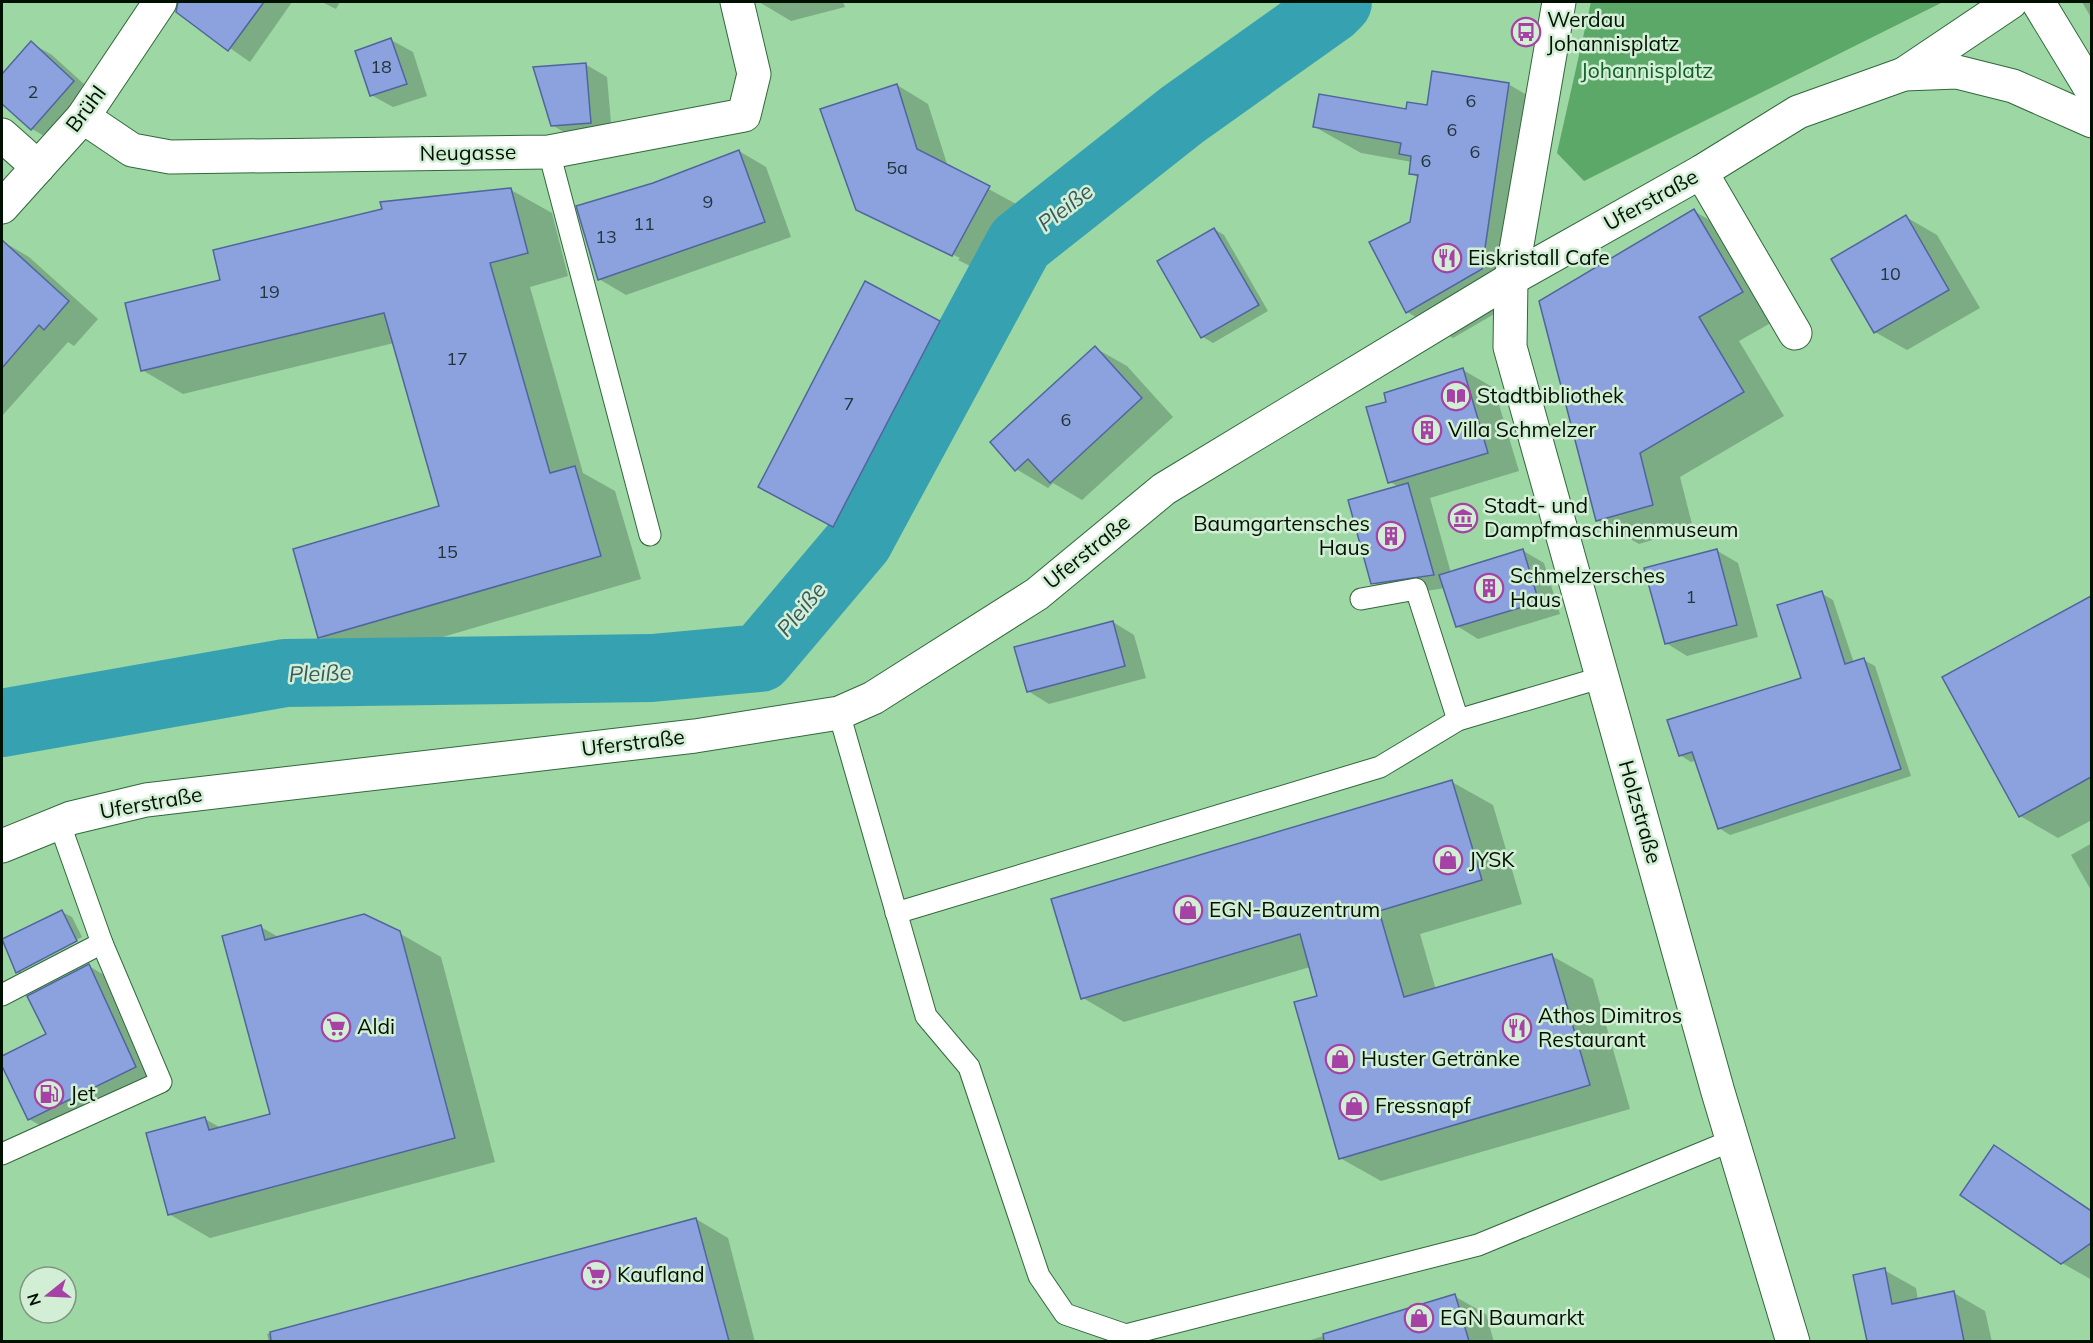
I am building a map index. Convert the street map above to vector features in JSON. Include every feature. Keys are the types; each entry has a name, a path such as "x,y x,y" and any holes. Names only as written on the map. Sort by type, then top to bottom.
{"street":[{"name":"Brühl","path":"2,207 83,117 160,2"},
{"name":"Neugasse","path":"83,117 132,150 170,157 549,152 744,115 754,74 737,2"},
{"path":"1511,279 1559,2"},
{"path":"1904,74 2011,2"},
{"path":"2038,2 2091,91"},
{"name":"Uferstraße","path":"2,846 59,822 146,800 695,736 839,713 873,698 1037,594 1164,489 1511,279 1701,172 1798,112 1904,74 1958,72 2013,86 2091,121"},
{"path":"2,135 38,166"},
{"path":"1701,172 1795,333"},
{"name":"Holzstraße","path":"1511,279 1510,346 1733,1140 1793,1341"}],"lane":[{"path":"549,152 650,535"},
{"path":"1361,599 1416,589 1458,720"},
{"path":"896,913 1380,767 1458,720 1603,677"},
{"path":"839,713 926,1016 969,1067 1013,1206 1039,1276 1065,1314 1126,1335 1478,1245 1733,1140"},
{"path":"2,1154 161,1082 102,943 59,822"},
{"path":"2,995 102,943"}],"green space":[{"name":"Johannisplatz","path":"1591,2 1943,2 1584,181 1557,153"}],"building":[{"path":"178,2 264,2 228,51 176,12"},
{"path":"391,38 407,84 370,96 355,51"},
{"path":"31,41 74,81 31,130 2,104 2,74"},
{"path":"586,63 591,123 551,126 533,67"},
{"path":"1432,71 1509,83 1482,269 1406,313 1369,242 1410,222 1418,175 1409,174 1411,156 1399,154 1401,143 1313,127 1319,94 1406,109 1407,102 1427,105"},
{"path":"897,84 917,149 990,186 952,256 856,210 820,109"},
{"path":"739,150 765,222 598,280 576,206 653,183"},
{"path":"511,188 528,253 490,263 550,473 575,466 601,556 318,638 293,549 439,506 384,313 141,371 125,303 220,280 213,250 382,209 380,202"},
{"path":"1694,209 1743,292 1699,317 1744,392 1640,453 1653,505 1596,521 1539,301"},
{"path":"1906,215 1949,290 1874,333 1831,259"},
{"path":"1214,228 1259,305 1201,338 1157,261"},
{"path":"2,240 69,301 44,330 39,325 2,368"},
{"path":"865,281 940,321 833,527 758,487"},
{"path":"1095,346 1142,398 1050,483 1028,459 1015,471 990,442"},
{"name":"Villa Schmelzer","path":"1463,368 1488,453 1388,483 1366,407 1386,402 1384,393"},
{"name":"Baumgartensches Haus","path":"1408,483 1434,575 1371,584 1348,500"},
{"name":"Schmelzersches Haus","path":"1523,549 1539,602 1456,627 1439,575"},
{"path":"1717,549 1737,625 1665,644 1644,568"},
{"path":"1822,591 1845,664 1864,658 1901,769 1718,829 1692,752 1679,756 1667,720 1801,678 1777,605"},
{"path":"2091,596 2091,777 2019,817 1942,677"},
{"path":"1113,621 1125,666 1027,692 1014,647"},
{"path":"1452,780 1482,880 1379,911 1404,997 1552,954 1590,1085 1339,1159 1294,1002 1317,996 1300,934 1081,999 1051,899"},
{"path":"62,910 77,941 16,973 2,939"},
{"name":"Aldi","path":"364,914 400,931 455,1138 168,1215 146,1133 205,1117 209,1130 270,1114 222,936 261,925 265,940"},
{"name":"Jet","path":"89,964 136,1067 28,1120 2,1066 2,1056 46,1034 27,996"},
{"path":"1994,1145 2091,1211 2091,1243 2061,1264 1960,1195"},
{"name":"Kaufland","path":"696,1218 729,1341 271,1341 270,1332"},
{"path":"1885,1268 1892,1304 1954,1291 1964,1341 1867,1341 1853,1275"},
{"name":"EGN Baumarkt","path":"1455,1294 1469,1341 1324,1341 1323,1334"}],"waterway":[{"name":"Pleiße","path":"2,723 285,673 652,668 760,658 859,541 1020,243 1182,115 1338,2"}],"place":[{"name":"Werdau Johannisplatz","path":"1526,32"},
{"name":"Eiskristall Cafe","path":"1447,258"},
{"name":"Stadtbibliothek","path":"1456,396"},
{"name":"Villa Schmelzer","path":"1427,430"},
{"name":"Stadt- und Dampfmaschinenmuseum","path":"1463,518"},
{"name":"Baumgartensches Haus","path":"1391,536"},
{"name":"Schmelzersches Haus","path":"1489,588"},
{"name":"JYSK","path":"1448,860"},
{"name":"EGN-Bauzentrum","path":"1188,910"},
{"name":"Aldi","path":"336,1027"},
{"name":"Athos Dimitros Restaurant","path":"1517,1028"},
{"name":"Huster Getränke","path":"1340,1059"},
{"name":"Jet","path":"49,1094"},
{"name":"Fressnapf","path":"1354,1106"},
{"name":"Kaufland","path":"596,1275"},
{"name":"EGN Baumarkt","path":"1419,1318"}]}
